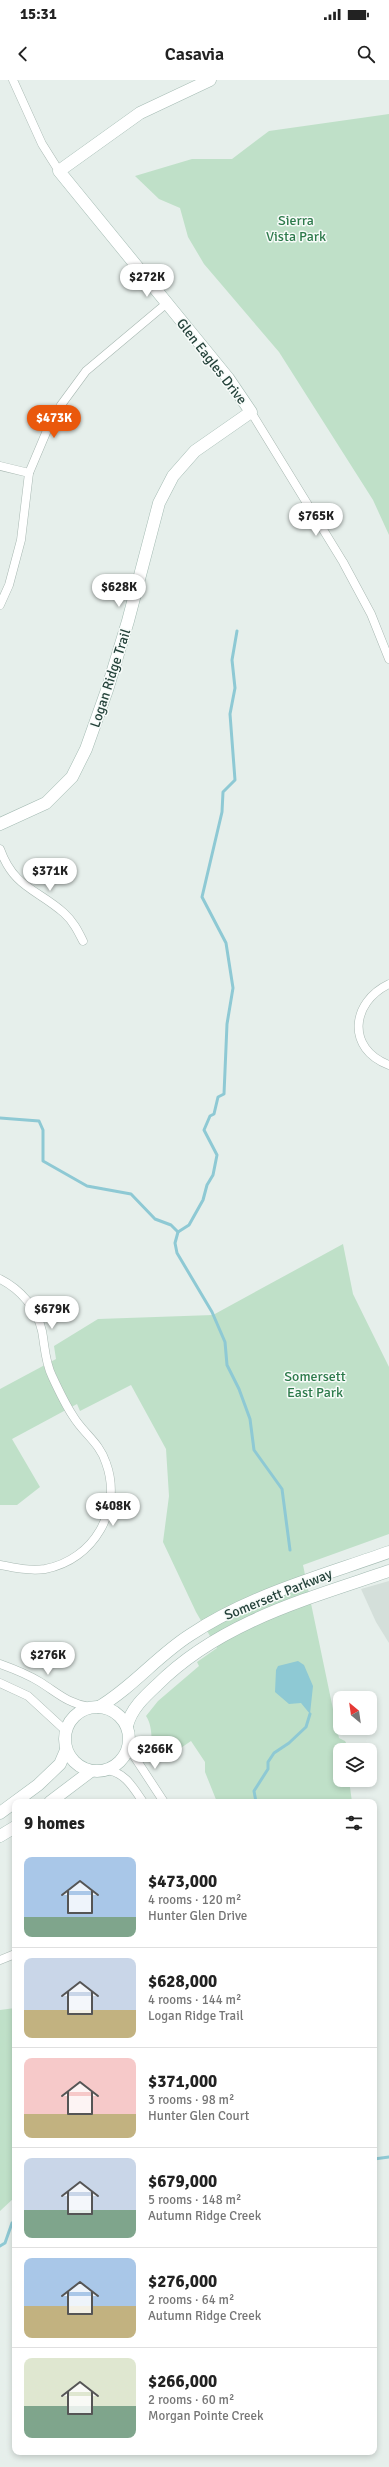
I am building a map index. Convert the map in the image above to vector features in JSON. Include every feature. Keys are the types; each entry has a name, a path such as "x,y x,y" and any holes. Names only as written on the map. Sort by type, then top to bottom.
{"main road":[{"path":"59,171 140,112 210,80"},
{"name":"Glen Eagles Drive","path":"59,171 228,378 251,412"},
{"name":"Logan Ridge Trail","path":"0,824 46,803 72,777 86,749 107,690 128,621 159,503 174,476 195,451 251,412"},
{"name":"Somersett Parkway","path":"95,1707 127,1688 162,1655 189,1635 218,1617 271,1594 389,1552"},
{"name":"Somersett Parkway","path":"127,1726 140,1701 169,1672 201,1647 258,1617 389,1571"},
{"path":"19,1799 38,1785 60,1764 66,1750 66,1731 75,1716 95,1707 116,1712 127,1726 129,1736 128,1747 120,1762 105,1770 91,1771 76,1764 66,1750"},
{"path":"54,1799 91,1771"},
{"path":"0,1813 12,1804"},
{"path":"0,1836 12,1829"}],"street":[{"name":"Glen Eagles Drive","path":"13,80 42,144 59,171"},
{"path":"0,604 9,584 21,540 29,474 48,428 61,405 86,371 166,303"},
{"name":"Glen Eagles Drive","path":"251,412 342,562 371,614 389,659"},
{"path":"0,466 29,474"},
{"path":"0,849 13,874 27,888 64,913 76,927 83,941"},
{"path":"389,984 378,989 364,1004 358,1024 359,1034 367,1050 380,1061 389,1065"},
{"path":"0,1279 20,1293 37,1316 42,1331 48,1367 69,1409 102,1453 109,1470 111,1497 103,1525 87,1548 63,1564 34,1570 0,1565"},
{"path":"0,1664 19,1671 41,1683 70,1703 95,1707"},
{"path":"0,1683 28,1696 66,1731"},
{"path":"128,1747 162,1799"},
{"path":"105,1770 120,1774 141,1799"},
{"path":"0,1960 12,1955"}],"shaded area":[{"path":"389,1581 389,1643 376,1622 361,1589"}],"green space":[{"name":"Sierra Vista Park","path":"389,114 389,535 373,500 279,352 204,264 188,237 180,208 159,199 135,176 192,159 232,159 269,131"},
{"name":"Somersett East Park","path":"343,1244 353,1294 389,1367 389,1534 303,1565 333,1709 333,1735 338,1735 339,1738 346,1743 333,1743 333,1787 350,1787 352,1799 216,1799 205,1772 205,1762 191,1741 156,1765 149,1721 146,1716 158,1701 199,1666 197,1662 217,1648 196,1612 163,1542 169,1496 166,1449 131,1385 80,1411 77,1404 12,1439 40,1487 17,1505 0,1505 0,1389 56,1359 54,1346 98,1319 213,1315"},
{"path":"12,2008 12,2200 0,2211 0,2010"}],"water":[{"path":"298,1661 304,1665 313,1686 310,1714 301,1703 289,1704 275,1692 276,1670 278,1666"}],"waterway":[{"path":"178,1232 189,1225 203,1200 207,1185 213,1175 217,1155 204,1130 210,1116 214,1114 218,1097 224,1094 227,1024 233,988 226,943 202,897 222,812 223,792 235,780 230,714 235,688 232,660 237,631"},
{"path":"0,1118 39,1121 43,1130 43,1161 87,1186 131,1194 155,1219 171,1225 178,1232 175,1243 177,1253 212,1312 225,1342 227,1365 239,1389 250,1419 254,1450 282,1489 290,1550"},
{"path":"255,1799 254,1791 268,1769 268,1762 274,1753 289,1743 306,1727 310,1714"},
{"path":"377,2159 389,2157"},
{"path":"0,2246 5,2243 12,2223"}]}
